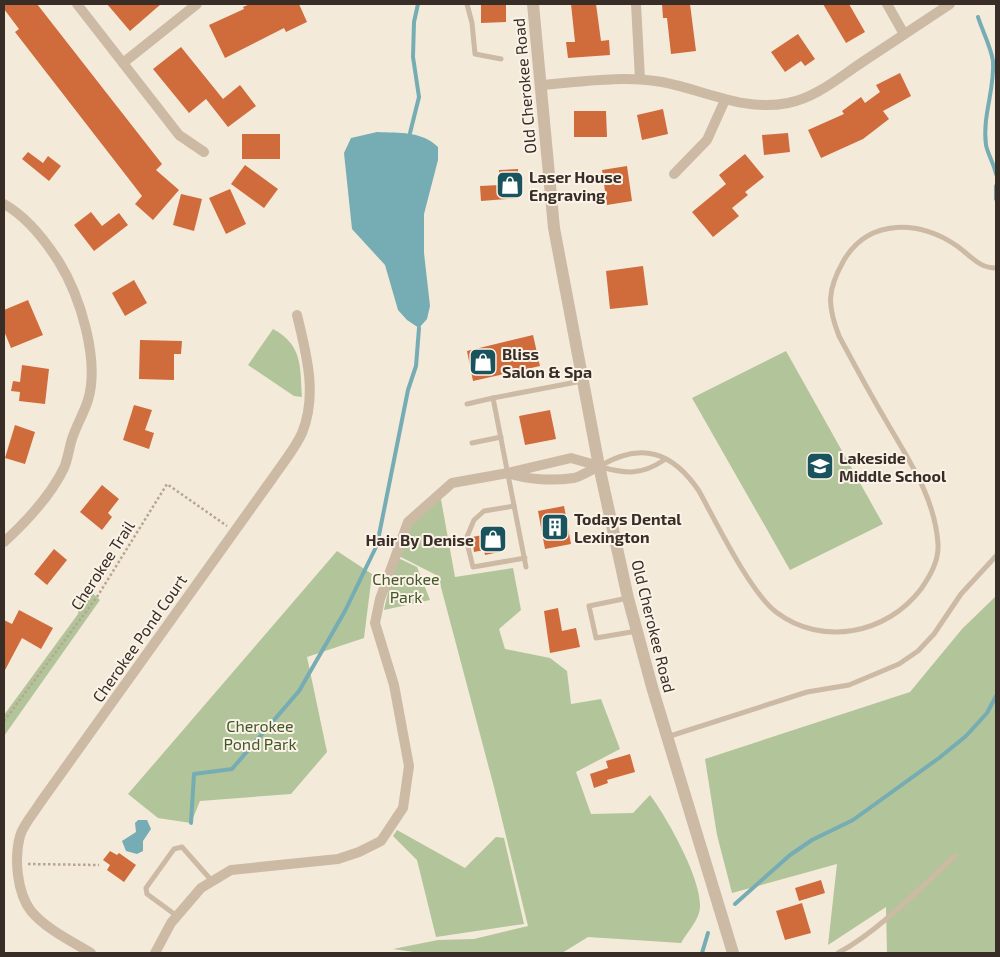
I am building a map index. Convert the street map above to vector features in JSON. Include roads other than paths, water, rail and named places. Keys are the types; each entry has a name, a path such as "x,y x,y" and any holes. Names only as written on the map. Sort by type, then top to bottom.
{"street":[{"path":"77,4 179,135 204,152"},
{"path":"123,63 197,4"},
{"name":"Old Cherokee Road","path":"533,4 554,228 599,466 637,631 667,738 733,953"},
{"path":"636,4 640,79"},
{"path":"887,4 904,34"},
{"path":"540,86 640,79 663,82 725,100 759,106 789,103 815,93 950,4"},
{"path":"674,174 707,140 725,100"},
{"path":"4,204 38,233 68,276 88,333 91,382 88,400 72,438 65,466 37,509 4,542"},
{"name":"Cherokee Pond Court","path":"91,953 51,928 32,911 22,893 18,863 20,835 40,803 301,434 306,416 310,370 297,315"},
{"path":"155,953 177,917 201,888 212,881 231,870 338,859 359,852 381,840 402,808 409,766 394,685 375,623 380,599 398,545 408,522 452,483 508,473 571,458 599,466"},
{"path":"508,473 522,478 561,479 576,477 599,466"}],"lane":[{"path":"466,4 472,23 475,54 501,58"},
{"path":"599,466 617,456 635,451 648,452 676,465 690,478 760,595 784,617 809,628 832,633 875,626 891,618 913,599 928,579 935,564 938,545 926,493 839,336 830,313 832,289 838,271 848,255 866,237 889,227 921,228 935,233 957,246 978,264 996,268"},
{"path":"467,404 582,380"},
{"path":"493,398 526,566"},
{"path":"472,443 501,437"},
{"path":"599,466 622,473 637,472 664,460"},
{"path":"514,506 484,511 474,520 466,538 473,567 525,558"},
{"path":"667,738 807,692 849,685 899,664 918,651 934,634 961,594 996,556"},
{"path":"628,598 589,606 596,638 637,631"},
{"path":"177,917 147,894 146,888 174,848 182,847 212,881"},
{"path":"838,953 850,947 888,916 955,856"}],"water":[{"path":"377,132 417,135 438,147 438,160 424,214 424,253 430,306 427,319 419,328 407,320 398,310 385,265 352,229 344,153 351,138"},
{"path":"138,820 147,820 151,829 143,841 143,851 137,854 126,851 122,841 136,832 135,823"}],"waterway":[{"path":"410,133 419,97 413,57 414,22 418,4"},
{"path":"978,17 993,61 985,134 987,148 996,174"},
{"path":"996,186 996,199"},
{"path":"191,823 194,774 232,769 299,691 345,611 377,545 408,390 416,366 419,328"},
{"path":"735,904 790,855 812,840 853,820 939,758 966,736 987,713 996,696"},
{"path":"702,953 708,933"}],"place":[{"name":"Laser House Engraving","path":"510,185"},
{"name":"Bliss Salon & Spa","path":"483,362"},
{"name":"Lakeside Middle School","path":"820,466"},
{"name":"Todays Dental Lexington","path":"555,527"},
{"name":"Hair By Denise","path":"493,539"}],"park label":[{"name":"Cherokee Park","path":"406,587"},
{"name":"Cherokee Pond Park","path":"260,734"}]}
